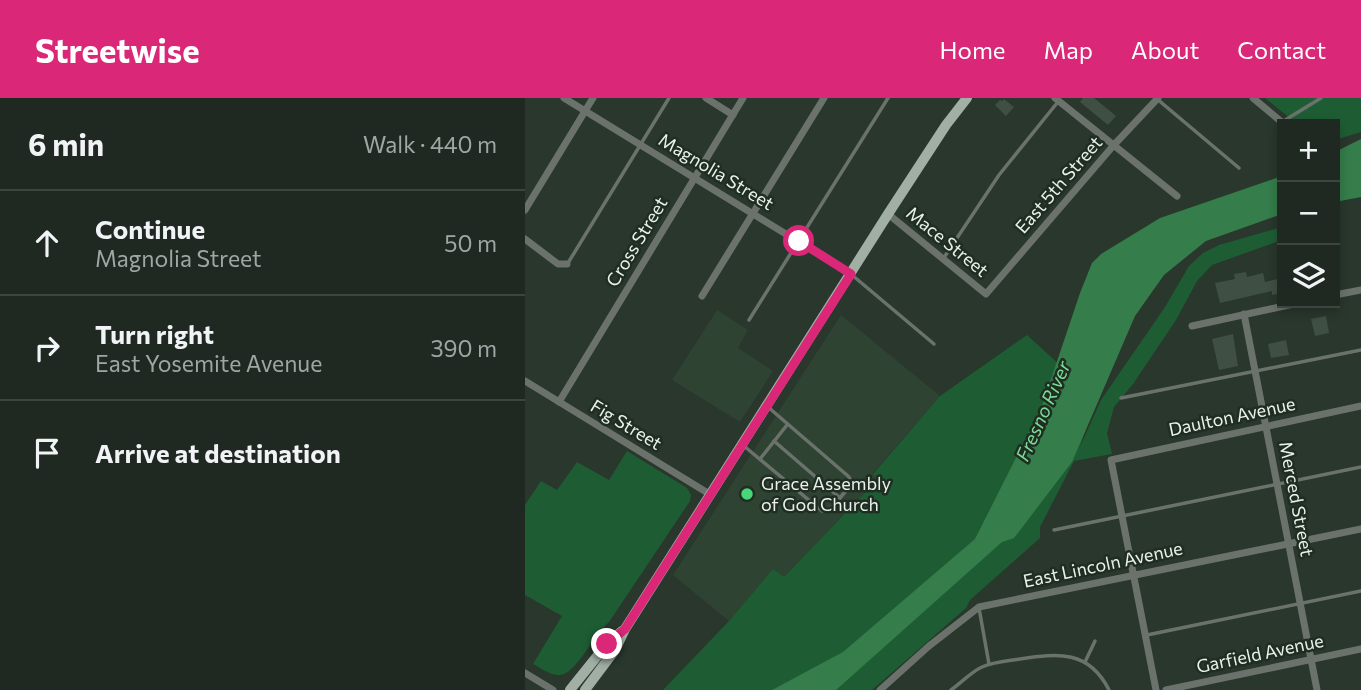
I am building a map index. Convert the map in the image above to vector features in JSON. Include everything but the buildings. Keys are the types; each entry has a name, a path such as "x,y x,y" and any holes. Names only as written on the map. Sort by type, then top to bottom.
{"main road":[{"path":"586,690 615,650 625,629 888,215 946,125 967,98"},
{"path":"570,690 607,644 625,629"}],"street":[{"name":"Magnolia Street","path":"564,98 851,274"},
{"path":"525,210 528,197 593,98"},
{"path":"706,98 733,115"},
{"name":"Cross Street","path":"559,402 743,98"},
{"path":"702,296 824,98"},
{"name":"East 5th Street","path":"986,294 1158,98"},
{"path":"1253,98 1278,119"},
{"path":"1057,99 1177,196"},
{"name":"Mace Street","path":"888,215 986,294"},
{"path":"525,239 558,264 567,264"},
{"path":"1340,294 1361,290"},
{"path":"1192,326 1277,307"},
{"name":"Merced Street","path":"1244,314 1317,690"},
{"name":"Fig Street","path":"525,381 711,495"},
{"name":"Daulton Avenue","path":"1122,516 1111,460 1361,406"},
{"path":"1122,516 1156,690"},
{"name":"East Lincoln Avenue","path":"880,690 929,646 979,607 1361,529"},
{"name":"Garfield Avenue","path":"1166,690 1361,649"},
{"path":"525,673 553,690"}],"lane":[{"path":"567,264 669,98"},
{"path":"749,320 888,98"},
{"path":"1158,98 1240,168"},
{"path":"1289,119 1321,98"},
{"path":"943,259 999,175 1057,99"},
{"path":"851,274 934,344"},
{"path":"1121,398 1361,350"},
{"path":"742,444 823,511 831,508 853,483 767,406"},
{"path":"760,459 787,424"},
{"path":"774,441 840,498"},
{"path":"1054,530 1361,467"},
{"path":"1144,635 1361,591"},
{"path":"979,607 989,664"},
{"path":"1085,662 1095,641"},
{"path":"951,690 980,667 1050,654 1085,662 1103,677 1109,690"}],"shaded area":[{"path":"1265,98 1361,98 1361,132 1340,138 1340,119 1291,119"},
{"path":"1277,228 1277,242 1212,265 1197,281 1176,320 1133,384 1114,407 1107,433 1112,454 1074,461 1040,527 1040,538 970,600 966,608 872,690 663,690 729,621 773,569 784,577 878,479 873,474 940,396 1027,335 1096,398 1080,447 1101,400 1165,307 1189,266 1203,253 1219,245"},
{"path":"717,310 748,330 738,348 773,371 740,422 672,380"},
{"path":"841,315 940,396 873,473 878,479 783,578 773,570 729,621 673,575"},
{"path":"627,451 687,488 691,495 690,501 609,622 578,662 565,673 552,674 533,664 562,616 525,595 525,505 541,481 557,490 577,462 609,480"}],"water":[{"path":"1361,139 1361,197 1340,201 1340,150"},
{"name":"Fresno River","path":"1277,178 1277,216 1206,241 1164,275 1135,316 1072,462 1014,538 1002,542 836,690 772,690 843,652 975,539 1042,406 1092,263 1101,254 1160,218"}],"place":[{"name":"Grace Assembly of God Church","path":"747,494"}],"route":[{"path":"607,644 625,629 851,274 799,241"}]}
